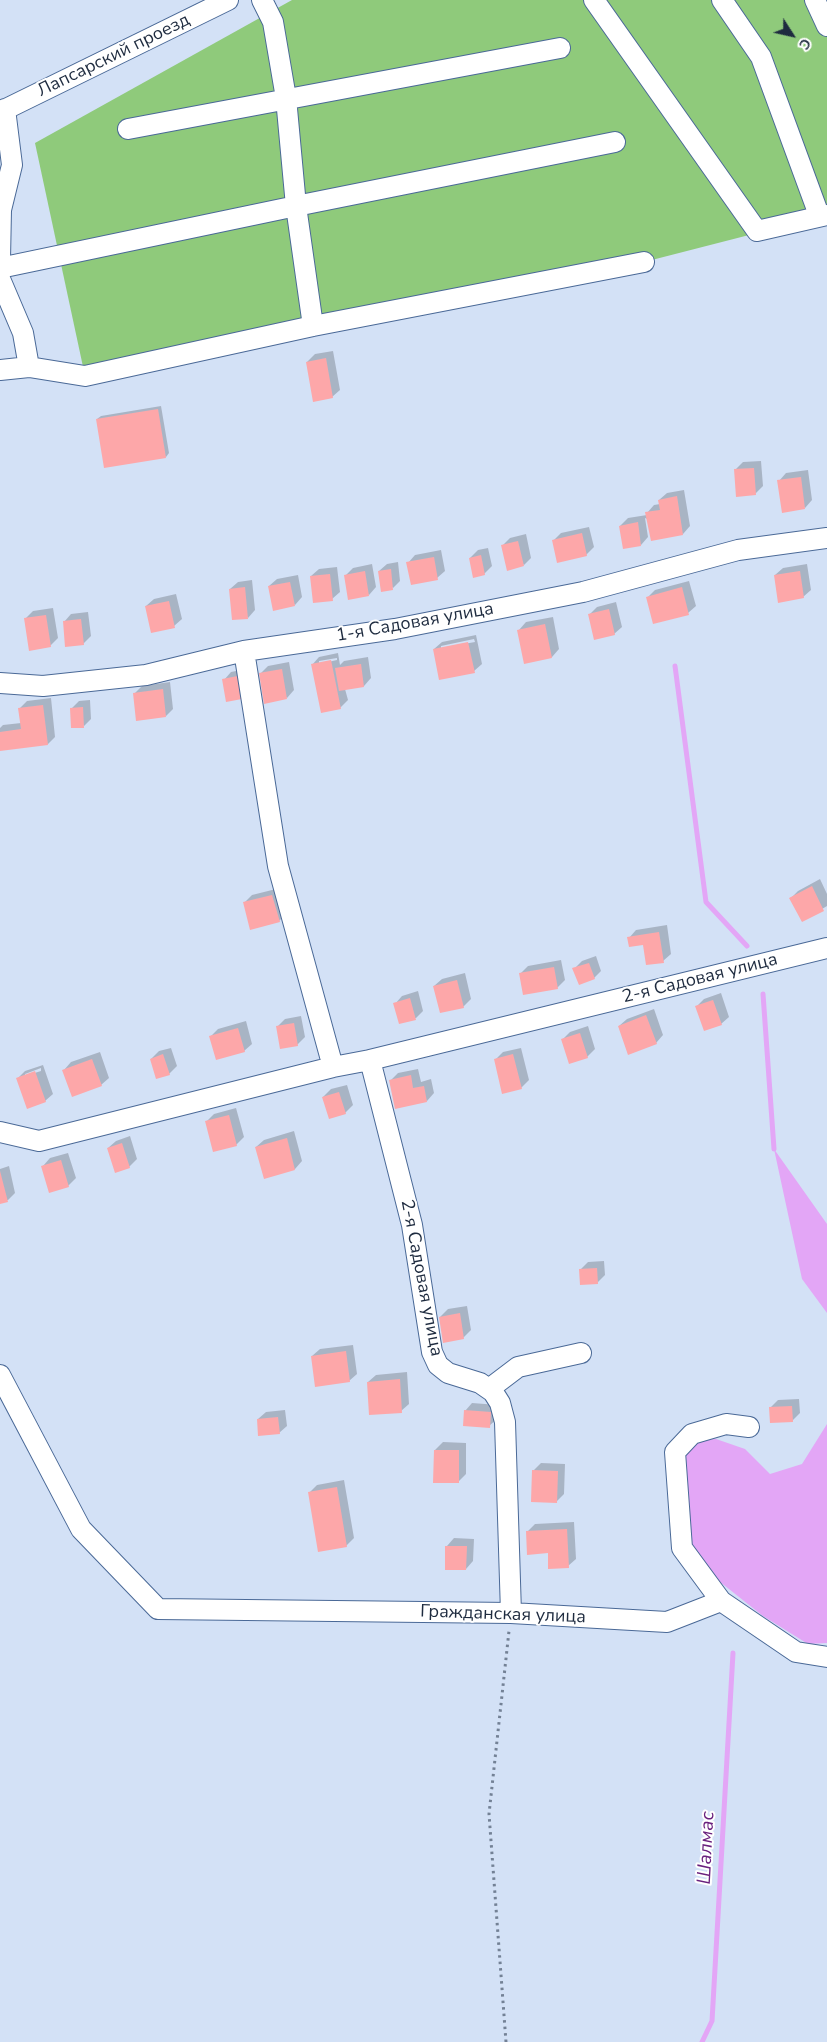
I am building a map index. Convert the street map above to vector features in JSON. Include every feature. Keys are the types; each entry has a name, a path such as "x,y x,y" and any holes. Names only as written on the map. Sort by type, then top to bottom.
{"street":[{"name":"Лапсарский проезд","path":"3,111 228,0"},
{"path":"262,0 274,22 286,98 296,206 313,326"},
{"path":"594,0 757,232 823,215 760,57 722,0"},
{"path":"814,0 827,26"},
{"path":"128,129 560,48"},
{"path":"0,259 1,210 12,165 3,111"},
{"path":"0,268 615,142"},
{"path":"0,370 29,367 50,372 84,376 313,326 644,262"},
{"path":"0,279 23,333 29,367"},
{"name":"1-я Садовая улица","path":"0,683 43,686 146,675 244,651 395,630 583,592 738,550 827,538"},
{"path":"244,651 278,866 333,1067"},
{"name":"2-я Садовая улица","path":"0,1132 39,1141 333,1067 370,1060 827,948"},
{"name":"2-я Садовая улица","path":"370,1060 412,1226 432,1352 438,1365 448,1373 480,1383 489,1389"},
{"path":"511,1613 505,1422 500,1403 489,1389 518,1367 581,1353"},
{"name":"Гражданская улица","path":"0,1375 81,1529 158,1609 511,1613 667,1622 721,1601"},
{"path":"749,1427 726,1424 692,1434 675,1452 682,1548 721,1601 796,1652 827,1658"}],"path":[{"path":"506,2042 489,1814 511,1613"}],"green space":[{"path":"292,0 827,0 827,215 644,262 85,376 35,143"}],"shaded area":[{"path":"774,1149 827,1224 827,1313 802,1279"},
{"path":"827,1424 827,1643 808,1644 763,1616 710,1574 688,1538 686,1454 698,1440 716,1439 745,1449 770,1474 802,1464"}],"building":[{"path":"326,358 333,398 313,402 306,362"},
{"path":"158,409 166,458 104,468 96,419"},
{"path":"754,468 756,495 736,497 734,469"},
{"path":"801,477 805,509 782,513 777,480"},
{"path":"677,496 683,535 651,541 645,512 660,510 658,500"},
{"path":"638,522 641,546 623,549 619,526"},
{"path":"582,533 587,556 557,563 552,540"},
{"path":"518,541 524,566 507,571 501,545"},
{"path":"481,555 485,575 473,578 469,558"},
{"path":"434,557 438,580 411,585 406,562"},
{"path":"391,569 393,590 381,592 378,571"},
{"path":"365,571 369,596 348,600 344,575"},
{"path":"800,571 804,598 778,603 774,575"},
{"path":"330,574 333,601 313,603 310,576"},
{"path":"290,582 295,606 273,611 268,586"},
{"path":"245,587 248,619 232,620 229,589"},
{"path":"682,587 689,615 653,624 646,597"},
{"path":"169,601 175,628 151,633 145,606"},
{"path":"609,609 615,635 594,640 588,614"},
{"path":"46,615 51,647 29,651 24,618"},
{"path":"81,619 84,645 65,647 63,621"},
{"path":"545,624 552,658 524,664 517,630"},
{"path":"468,642 475,673 439,680 433,649"},
{"path":"331,660 341,709 321,713 311,664"},
{"path":"361,664 364,687 339,691 335,668"},
{"path":"282,669 287,699 264,704 259,673"},
{"path":"238,676 242,699 226,702 222,679"},
{"path":"163,689 166,717 136,721 133,693"},
{"path":"43,705 48,745 0,751 0,732 21,729 18,708"},
{"path":"83,707 84,728 71,728 70,708"},
{"path":"812,886 824,911 802,922 789,898"},
{"path":"272,895 280,922 250,930 243,902"},
{"path":"659,932 664,963 646,965 643,945 629,947 627,937"},
{"path":"589,963 595,979 579,985 572,968"},
{"path":"554,967 558,989 523,995 519,973"},
{"path":"457,980 464,1008 440,1013 433,986"},
{"path":"410,998 416,1020 399,1024 393,1003"},
{"path":"713,1000 722,1025 704,1031 695,1006"},
{"path":"646,1015 657,1044 628,1055 618,1026"},
{"path":"294,1023 298,1046 280,1049 276,1026"},
{"path":"238,1028 245,1052 216,1060 209,1036"},
{"path":"580,1033 588,1058 569,1064 561,1039"},
{"path":"163,1054 170,1075 156,1079 150,1059"},
{"path":"513,1054 522,1089 502,1094 494,1059"},
{"path":"92,1059 102,1086 72,1097 62,1070"},
{"path":"35,1071 46,1102 27,1109 16,1078"},
{"path":"411,1075 413,1088 424,1086 427,1102 395,1109 389,1080"},
{"path":"339,1092 346,1114 329,1119 322,1097"},
{"path":"229,1115 237,1146 213,1152 205,1121"},
{"path":"287,1138 295,1170 264,1179 255,1147"},
{"path":"122,1143 130,1168 115,1173 107,1148"},
{"path":"61,1160 69,1187 49,1193 41,1166"},
{"path":"0,1171 8,1202 0,1204"},
{"path":"597,1268 598,1284 580,1285 579,1269"},
{"path":"460,1313 464,1339 443,1343 439,1317"},
{"path":"346,1351 350,1382 315,1387 311,1356"},
{"path":"400,1379 402,1413 369,1415 367,1382"},
{"path":"792,1406 793,1422 770,1423 769,1407"},
{"path":"464,1410 491,1412 490,1428 463,1426"},
{"path":"278,1417 280,1434 258,1436 257,1419"},
{"path":"434,1450 459,1450 459,1483 433,1483"},
{"path":"532,1470 558,1471 557,1503 531,1502"},
{"path":"337,1487 347,1547 318,1552 308,1492"},
{"path":"567,1529 569,1568 548,1569 548,1553 527,1555 526,1531"},
{"path":"445,1546 467,1546 466,1570 445,1570"}],"waterway":[{"path":"675,666 706,902 747,946"},
{"path":"763,994 774,1149"},
{"name":"Шалмас","path":"702,2042 712,2021 733,1653"}]}
